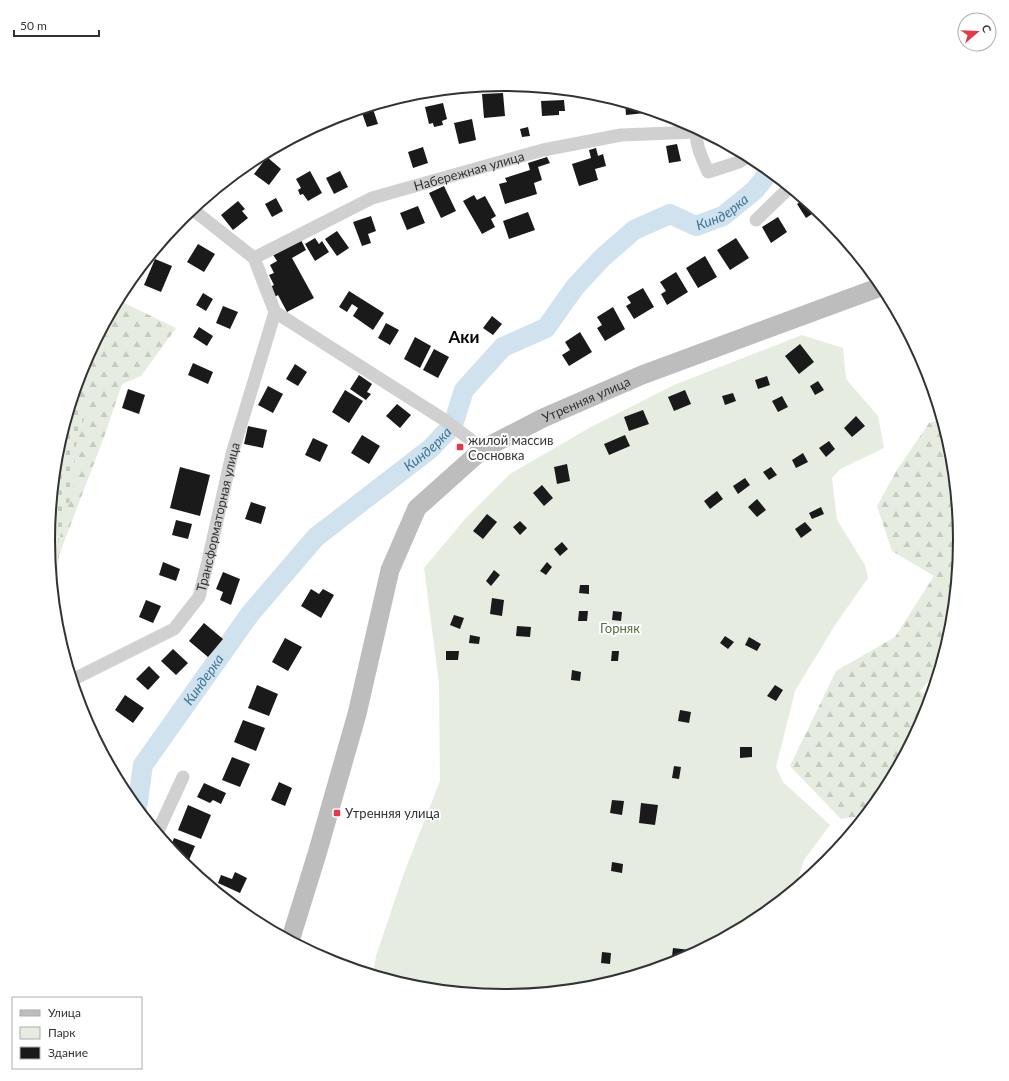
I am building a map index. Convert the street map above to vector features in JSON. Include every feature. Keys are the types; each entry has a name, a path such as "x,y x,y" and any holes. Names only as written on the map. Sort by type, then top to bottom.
{"street":[{"name":"Набережная улица","path":"254,258 372,198 543,150 621,135 689,131"},
{"name":"Набережная улица","path":"697,134 699,149 708,172 743,160"},
{"path":"756,220 786,191"},
{"path":"197,213 254,258 275,312 444,419 482,449"},
{"name":"Утренняя улица","path":"291,936 317,854 357,714 390,570 417,508 482,449 543,418 642,375 876,289"},
{"name":"Трансформаторная улица","path":"77,678 174,629 199,597 232,454 275,312"},
{"path":"159,828 183,777"}],"green space":[{"path":"124,303 176,328 141,376 122,384 104,437 59,555 56,574 55,540 56,511 59,482 70,424 89,368 101,342"},
{"name":"Горняк","path":"802,335 843,348 846,379 878,416 884,448 840,469 832,478 837,520 865,565 868,578 835,625 795,691 776,767 783,782 830,825 804,860 797,881 778,897 729,930 703,944 677,956 621,975 563,986 504,990 446,986 388,975 374,970 376,956 404,873 440,781 439,683 424,568 465,519 510,474 589,428 674,385"},
{"path":"75,409 86,412 75,449 74,484 56,551 59,553 57,573 55,540 59,482 70,424"},
{"path":"938,420 939,424 950,482 953,511 953,570 950,599 939,657 933,676 920,691 926,695 908,739 894,765 859,816 841,819 790,766 836,671 895,637 934,576 892,551 877,506 897,470 929,423"}],"building":[{"path":"503,93 505,116 484,118 482,94"},
{"path":"564,100 565,111 559,111 559,115 542,116 541,101"},
{"path":"443,103 447,119 442,121 443,125 434,127 433,123 429,124 425,107"},
{"path":"625,107 643,113 626,115"},
{"path":"374,111 378,124 367,127 362,114"},
{"path":"472,119 476,140 459,144 454,123"},
{"path":"528,127 530,136 522,137 520,129"},
{"path":"677,144 681,161 669,163 666,146"},
{"path":"423,147 428,163 413,168 408,152"},
{"path":"596,148 598,156 603,154 606,166 595,169 598,180 579,186 572,164 591,158 589,150"},
{"path":"547,157 550,163 538,167 542,180 534,183 537,194 505,204 499,184 507,182 505,178 530,170 528,163"},
{"path":"269,158 281,169 269,185 254,174 264,162"},
{"path":"310,171 322,193 308,201 303,194 300,195 298,190 301,188 296,179"},
{"path":"340,171 348,187 334,194 326,178"},
{"path":"444,186 456,211 441,218 429,193"},
{"path":"474,195 477,200 485,196 496,216 491,219 495,227 482,234 463,201"},
{"path":"276,198 283,211 272,217 265,204"},
{"path":"238,201 245,209 242,211 248,218 233,230 221,215"},
{"path":"800,202 812,214 806,218 797,204"},
{"path":"418,206 425,223 407,230 400,213"},
{"path":"528,212 535,230 509,239 503,221"},
{"path":"371,216 376,231 368,234 371,243 362,246 353,222"},
{"path":"778,217 787,232 771,243 762,227"},
{"path":"337,231 349,248 337,256 325,239"},
{"path":"300,238 306,250 292,258 314,298 287,312 278,295 275,297 270,287 274,285 269,275 274,273 270,265 277,261 272,253"},
{"path":"315,238 319,244 322,241 329,252 315,261 305,244"},
{"path":"736,238 749,258 730,270 717,250"},
{"path":"198,244 215,254 204,272 187,262"},
{"path":"705,256 717,277 698,288 686,268"},
{"path":"155,259 172,266 161,292 144,285"},
{"path":"676,272 688,292 667,305 661,294 666,291 660,282"},
{"path":"643,288 654,307 634,319 626,306 631,303 627,297"},
{"path":"349,291 384,313 373,330 353,316 358,308 352,304 347,312 339,307"},
{"path":"203,293 213,299 206,311 196,305"},
{"path":"223,306 238,312 230,329 216,323"},
{"path":"613,307 625,329 605,341 597,328 602,325 597,317"},
{"path":"492,316 502,324 493,335 483,328"},
{"path":"386,323 399,330 390,345 378,338"},
{"path":"199,327 213,336 207,346 193,337"},
{"path":"580,332 592,352 569,366 562,355 570,350 565,342"},
{"path":"415,337 431,346 420,368 404,359"},
{"path":"800,344 814,362 799,374 785,356"},
{"path":"434,349 449,357 438,378 423,370"},
{"path":"193,363 213,372 208,384 188,375"},
{"path":"295,364 307,372 298,386 286,379"},
{"path":"359,375 372,384 367,392 371,394 366,400 350,389"},
{"path":"767,376 770,385 758,389 755,380"},
{"path":"818,381 824,390 815,395 810,386"},
{"path":"268,386 283,394 273,413 258,405"},
{"path":"128,389 145,395 139,414 122,408"},
{"path":"345,390 363,401 349,423 332,412"},
{"path":"685,390 691,404 674,411 668,397"},
{"path":"733,393 736,401 725,405 722,396"},
{"path":"782,396 788,407 778,412 772,401"},
{"path":"397,404 411,415 400,428 386,416"},
{"path":"643,410 649,424 629,431 624,417"},
{"path":"856,416 865,426 852,437 844,428"},
{"path":"248,426 267,430 263,448 244,444"},
{"path":"362,435 380,446 369,464 351,453"},
{"path":"625,435 630,446 609,455 604,444"},
{"path":"313,438 328,445 320,462 305,455"},
{"path":"829,441 835,449 826,457 819,448"},
{"path":"803,453 808,462 796,468 792,460"},
{"path":"567,464 570,481 557,484 554,467"},
{"path":"180,467 210,475 200,516 170,508"},
{"path":"771,467 777,475 769,480 763,472"},
{"path":"745,478 750,485 738,494 733,486"},
{"path":"542,485 553,498 544,506 533,493"},
{"path":"717,491 723,499 710,509 704,501"},
{"path":"757,499 766,510 757,517 748,507"},
{"path":"251,502 266,507 261,524 245,519"},
{"path":"821,507 824,514 812,519 809,513"},
{"path":"487,514 497,522 483,539 473,531"},
{"path":"176,520 192,524 188,539 172,535"},
{"path":"520,521 527,528 520,535 513,527"},
{"path":"805,522 812,530 801,538 795,529"},
{"path":"562,542 568,549 560,556 554,549"},
{"path":"163,562 180,569 176,581 159,575"},
{"path":"547,562 552,567 546,575 540,571"},
{"path":"494,570 500,575 491,586 486,581"},
{"path":"223,572 240,579 231,605 220,600 223,592 216,589"},
{"path":"580,585 589,585 589,594 579,593"},
{"path":"311,589 319,594 323,589 334,595 321,618 301,606"},
{"path":"492,598 504,600 502,616 490,614"},
{"path":"146,600 161,606 153,623 139,617"},
{"path":"579,611 588,611 587,621 578,621"},
{"path":"613,611 622,612 621,621 612,620"},
{"path":"454,615 464,618 460,629 450,625"},
{"path":"204,623 223,639 208,657 189,641"},
{"path":"517,626 531,627 530,637 516,636"},
{"path":"470,635 480,637 479,644 469,643"},
{"path":"725,636 734,642 728,649 720,643"},
{"path":"749,637 761,644 757,651 745,645"},
{"path":"285,638 302,647 288,671 272,662"},
{"path":"173,649 188,663 176,675 161,661"},
{"path":"446,651 459,651 458,660 446,660"},
{"path":"612,651 619,651 618,661 611,661"},
{"path":"149,666 160,677 148,690 136,679"},
{"path":"572,670 581,672 580,681 571,680"},
{"path":"257,685 278,694 269,716 248,708"},
{"path":"775,685 783,690 776,701 767,696"},
{"path":"125,695 144,708 133,723 115,710"},
{"path":"680,710 691,712 689,723 678,721"},
{"path":"243,720 265,728 256,751 234,742"},
{"path":"740,747 752,747 752,757 740,758"},
{"path":"232,757 250,764 240,787 222,780"},
{"path":"674,766 681,767 679,779 672,778"},
{"path":"279,782 292,788 285,806 271,800"},
{"path":"204,783 226,793 221,804 213,800 210,803 197,797"},
{"path":"612,800 624,801 622,815 610,813"},
{"path":"641,803 658,805 655,825 639,823"},
{"path":"188,805 211,815 201,839 178,830"},
{"path":"174,838 195,846 189,860 187,858 172,843"},
{"path":"612,862 623,864 622,873 611,871"},
{"path":"235,872 247,878 240,893 218,883 221,875 232,879"},
{"path":"673,948 690,950 677,956 672,958"},
{"path":"602,952 611,953 610,964 601,963"}],"waterway":[{"name":"Киндерка","path":"138,800 143,765 250,614 316,537 430,449 453,425 464,390 503,347 546,328 575,287 602,258 634,230 670,214 696,226 723,216 755,190 766,176"}],"place":[{"name":"жилой массив Сосновка","path":"460,447"},
{"name":"Утренняя улица","path":"337,813"}],"district":[{"name":"Аки","path":"464,337"}]}
